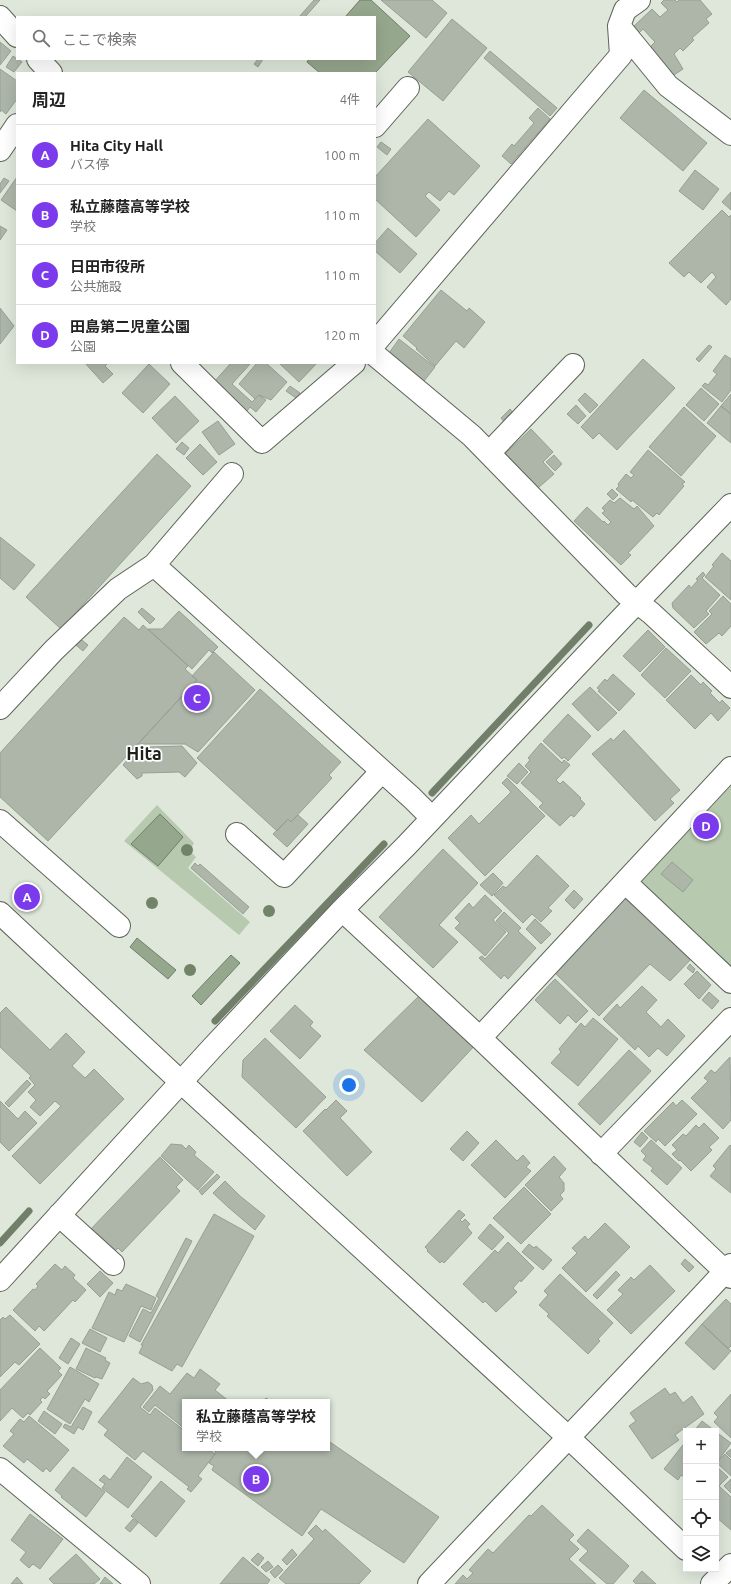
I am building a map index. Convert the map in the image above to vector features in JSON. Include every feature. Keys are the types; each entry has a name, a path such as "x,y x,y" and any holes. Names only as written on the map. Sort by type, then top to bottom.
{"street":[{"path":"376,342 621,55 619,26 625,10 639,0"},
{"path":"0,17 16,35"},
{"path":"619,26 668,86 731,134"},
{"path":"39,60 50,72"},
{"path":"376,125 408,88"},
{"path":"0,150 16,126"},
{"path":"376,356 472,436 626,594 651,613 731,687"},
{"path":"183,364 262,442 353,364"},
{"path":"488,454 573,365"},
{"path":"0,708 54,650 118,589 154,565 232,474"},
{"path":"0,1280 213,1047 342,910 731,506"},
{"path":"154,565 432,818"},
{"path":"480,1038 731,768"},
{"path":"237,834 284,876 382,771"},
{"path":"0,821 119,926"},
{"path":"625,882 731,982"},
{"path":"342,910 480,1038 601,1154 729,1271 429,1584"},
{"path":"0,913 569,1438 683,1545"},
{"path":"601,1154 731,1019"},
{"path":"59,1215 113,1264"},
{"path":"0,1468 139,1584"}],"shaded area":[{"path":"360,0 371,0 410,36 376,72 319,72 307,62 308,60 376,60 376,16 346,16"},
{"path":"731,773 731,974 632,879"},
{"path":"157,805 194,843 190,851 196,857 188,868 250,922 239,935 124,841"},
{"path":"160,814 183,837 158,866 131,844"},
{"path":"137,938 176,970 168,979 130,947"},
{"path":"231,955 240,963 201,1005 192,996"}],"building":[{"path":"314,0 320,0 306,16 300,16"},
{"path":"381,0 432,0 447,13 426,38"},
{"path":"664,0 675,0 677,2 679,0 700,0 712,14 706,19 709,23 692,38 694,40 683,51 680,48 674,54 683,69 668,79 647,50 655,42 643,29 639,33 633,27 652,9 660,17 668,10 661,3"},
{"path":"452,19 487,48 443,101 408,72"},
{"path":"0,42 11,51 0,65"},
{"path":"490,51 557,108 550,116 484,58"},
{"path":"13,56 16,60 22,62 14,72 6,67"},
{"path":"257,60 262,60 258,67 254,64"},
{"path":"0,69 16,80 16,100 6,114 1,110 0,112"},
{"path":"644,90 707,143 683,171 620,118"},
{"path":"538,108 550,119 511,164 502,156 512,144 514,146 534,123 529,118"},
{"path":"428,119 480,166 454,195 449,191 440,201 429,192 425,196 440,210 416,237 376,200 376,176"},
{"path":"381,142 391,149 387,155 377,147"},
{"path":"695,170 719,189 703,210 679,191"},
{"path":"4,178 9,181 0,193 0,184"},
{"path":"16,178 16,210 1,200"},
{"path":"731,192 731,210 722,202"},
{"path":"722,210 729,217 731,215 731,299 726,305 707,287 716,277 712,272 701,283 689,272 684,277 669,263"},
{"path":"0,226 7,230 0,240"},
{"path":"388,228 417,254 400,273 376,252 376,242"},
{"path":"441,290 467,311 469,308 485,322 464,348 456,341 435,366 403,336"},
{"path":"0,308 14,326 0,344"},
{"path":"399,339 435,367 424,381 389,353"},
{"path":"709,345 712,347 699,362 696,359"},
{"path":"725,355 731,359 731,390 722,402 702,386 705,383 708,385 717,374 713,371"},
{"path":"643,359 675,388 617,450 599,433 593,439 581,427"},
{"path":"86,364 107,364 105,366 113,374 103,383"},
{"path":"149,364 170,384 143,413 122,393"},
{"path":"230,364 250,364 232,384 252,402 259,395 266,400 256,412 250,407 246,412 213,383"},
{"path":"256,364 267,364 287,382 271,400 259,395 255,399 239,384"},
{"path":"280,364 316,364 299,382"},
{"path":"290,386 300,393 296,398 286,391"},
{"path":"701,388 719,404 704,421 686,405"},
{"path":"585,393 598,405 590,413 578,400"},
{"path":"731,394 731,414 721,406"},
{"path":"175,396 199,421 176,443 152,418"},
{"path":"576,405 586,416 578,424 567,414"},
{"path":"721,406 731,414 731,443 707,423"},
{"path":"684,407 716,436 681,476 649,447"},
{"path":"510,409 514,414 505,423 501,418"},
{"path":"218,421 235,444 219,455 202,432"},
{"path":"531,429 553,452 543,462 554,474 538,488 505,454"},
{"path":"182,442 189,448 184,455 176,449"},
{"path":"200,444 217,462 203,475 186,458"},
{"path":"648,450 685,482 682,484 684,486 659,515 657,513 653,517 632,500 631,502 616,489 626,474 631,478 634,475 630,472"},
{"path":"157,454 191,486 61,629 26,597"},
{"path":"554,455 562,464 555,471 546,462"},
{"path":"612,489 618,495 613,500 607,494"},
{"path":"620,498 634,509 637,506 654,526 628,553 631,555 621,565 574,521 587,507 608,525 611,522 602,513 605,511 602,508 610,500 614,503"},
{"path":"0,537 35,565 14,590 0,578"},
{"path":"722,553 731,561 731,600 705,577 714,566 712,565"},
{"path":"703,572 705,575 702,578 720,595 706,611 709,614 694,628 673,608 672,603 689,585 691,588 698,580 696,579"},
{"path":"723,596 731,604 731,626 722,636 719,633 706,644 694,632 712,614 709,611"},
{"path":"142,608 155,619 150,624 138,612"},
{"path":"179,611 218,647 212,653 209,650 192,669 148,629 162,629"},
{"path":"124,617 139,630 143,625 188,666 185,669 197,680 48,841 0,797 0,753"},
{"path":"67,628 88,645 83,651 64,635"},
{"path":"648,630 665,647 640,672 623,656"},
{"path":"666,648 691,671 665,698 641,675"},
{"path":"214,652 255,690 198,752 185,744 138,744 197,680 192,676"},
{"path":"613,674 635,694 619,711 598,691 600,690 597,688 605,679 607,681"},
{"path":"691,675 701,685 703,682 712,691 710,693 720,703 722,700 730,708 718,721 711,713 695,729 666,700"},
{"path":"590,687 617,713 598,731 572,704"},
{"path":"260,689 341,762 329,775 332,778 291,822 288,819 277,831 197,758"},
{"path":"568,714 591,736 568,761 564,757 562,759 543,741"},
{"path":"624,730 680,790 670,799 674,803 655,821 592,754 611,738 613,741"},
{"path":"541,743 562,763 564,760 570,765 556,780 560,784 563,781 581,798 580,799 585,804 574,817 571,815 560,826 539,807 543,803 521,783 531,772 525,766 530,760 528,758"},
{"path":"182,746 197,763 185,777 179,772 142,773 142,776 137,779 123,765 134,752 150,751 150,747"},
{"path":"519,763 528,772 517,784 507,776"},
{"path":"507,778 545,816 485,876 448,838 471,815 479,824 511,792 502,783"},
{"path":"298,815 308,824 287,847 273,834 288,819 291,822"},
{"path":"443,849 478,883 439,925 458,942 433,968 379,917"},
{"path":"537,855 569,886 548,908 552,911 541,922 532,914 523,923 494,895 503,886 506,888"},
{"path":"672,862 693,880 683,892 661,874"},
{"path":"195,863 198,866 200,864 249,907 243,914 191,868"},
{"path":"493,873 503,883 492,896 480,885"},
{"path":"625,888 696,954 670,981 650,964 599,1016 550,968"},
{"path":"574,890 583,899 574,909 565,900"},
{"path":"485,895 502,911 493,920 506,932 485,956 455,928 460,923 455,918 469,903 473,908"},
{"path":"504,912 521,928 518,931 536,948 508,979 504,975 501,979 479,958 482,956 485,959 509,933 496,921"},
{"path":"535,919 551,934 541,944 526,929"},
{"path":"690,964 695,969 693,973 687,968"},
{"path":"697,971 711,985 699,999 684,984"},
{"path":"555,979 588,1011 576,1023 568,1015 560,1024 535,1000"},
{"path":"642,986 657,1000 646,1012 661,1027 668,1019 685,1036 667,1056 658,1048 649,1057 638,1046 635,1050 603,1019 617,1004 620,1008"},
{"path":"424,991 478,1042 422,1102 364,1050"},
{"path":"709,992 719,1001 712,1009 702,1000"},
{"path":"295,1005 313,1022 310,1026 321,1036 300,1059 270,1031"},
{"path":"6,1007 50,1050 66,1033 85,1052 72,1066 85,1078 94,1069 124,1099 40,1184 12,1156 61,1106 55,1101 40,1116 30,1107 36,1100 28,1092 35,1085 29,1078 31,1076 0,1047 0,1013"},
{"path":"593,1018 618,1039 578,1086 551,1063 561,1052 559,1049 581,1023 585,1027"},
{"path":"265,1038 326,1097 296,1128 242,1077 243,1060"},
{"path":"629,1050 651,1071 600,1125 578,1104"},
{"path":"730,1057 731,1120 723,1129 691,1098 708,1081 704,1078 711,1070 715,1073"},
{"path":"27,1080 31,1084 9,1107 5,1103"},
{"path":"336,1100 347,1111 340,1118 372,1152 347,1176 303,1131"},
{"path":"682,1100 697,1114 665,1146 658,1139 656,1142 644,1131 673,1102 676,1106"},
{"path":"0,1101 18,1119 25,1111 37,1123 9,1151 0,1142"},
{"path":"704,1123 719,1138 709,1147 712,1150 691,1171 672,1154 677,1150 672,1145 683,1134 686,1136 696,1125 699,1128"},
{"path":"467,1131 479,1143 463,1161 450,1149"},
{"path":"642,1132 648,1138 640,1147 634,1142"},
{"path":"496,1140 517,1161 523,1155 530,1163 526,1167 531,1171 505,1198 471,1165"},
{"path":"651,1140 682,1168 667,1185 651,1171 653,1168 643,1160 646,1156 641,1151"},
{"path":"171,1144 182,1145 186,1149 189,1145 196,1152 194,1155 214,1172 198,1190 161,1156"},
{"path":"730,1145 731,1193 710,1176 716,1169 713,1166"},
{"path":"554,1156 566,1169 559,1177 564,1183 564,1191 560,1195 563,1199 551,1211 525,1185"},
{"path":"160,1157 183,1180 176,1187 180,1191 122,1252 118,1248 112,1254 88,1232"},
{"path":"217,1174 220,1177 202,1195 199,1191"},
{"path":"225,1181 240,1196 265,1216 255,1230 213,1193"},
{"path":"524,1187 551,1214 521,1244 493,1218"},
{"path":"459,1210 465,1215 460,1220 462,1222 465,1219 470,1224 467,1227 472,1233 444,1263 442,1261 440,1263 427,1251 428,1250 425,1247"},
{"path":"214,1214 254,1236 182,1367 177,1364 172,1371 139,1353 143,1345 141,1345"},
{"path":"605,1223 630,1247 586,1292 562,1268 577,1253 572,1248 585,1236 588,1240"},
{"path":"490,1224 504,1237 492,1250 478,1238"},
{"path":"186,1238 192,1241 140,1342 129,1336 143,1309 151,1313 159,1298 156,1296"},
{"path":"508,1242 534,1268 513,1288 517,1292 496,1312 485,1301 483,1303 463,1284 495,1250 498,1253"},
{"path":"529,1244 534,1248 536,1246 552,1260 543,1270 522,1252"},
{"path":"685,1259 694,1267 689,1272 681,1264"},
{"path":"55,1264 62,1270 65,1266 75,1275 73,1278 86,1290 75,1302 73,1300 44,1331 39,1326 35,1331 13,1310 33,1289 35,1290 38,1286 36,1284"},
{"path":"650,1265 675,1291 631,1334 607,1310 623,1294 618,1290 631,1277 634,1280"},
{"path":"100,1271 113,1283 100,1297 87,1284"},
{"path":"616,1271 620,1275 597,1299 593,1295"},
{"path":"560,1274 613,1323 598,1339 600,1341 588,1354 547,1316 549,1314 539,1305 548,1295 544,1291"},
{"path":"126,1284 156,1298 151,1310 141,1306 124,1342 92,1328 109,1292 115,1295 117,1289 122,1291"},
{"path":"726,1299 731,1304 731,1346 728,1349 702,1324"},
{"path":"10,1315 40,1344 19,1365 15,1362 0,1377 0,1320 3,1317 5,1319"},
{"path":"702,1324 731,1351 714,1370 685,1343"},
{"path":"90,1329 107,1338 100,1352 82,1343"},
{"path":"71,1338 80,1344 68,1364 59,1358"},
{"path":"40,1348 61,1368 58,1371 62,1375 47,1391 50,1394 45,1399 43,1397 40,1400 42,1402 30,1415 28,1413 23,1418 12,1408 0,1421 0,1390"},
{"path":"86,1348 106,1358 105,1360 110,1363 102,1379 95,1378 76,1369"},
{"path":"70,1367 99,1384 89,1402 85,1399 70,1424 47,1409"},
{"path":"200,1369 220,1384 215,1390 226,1399 182,1399 182,1427 155,1405 149,1412 143,1407 160,1386 170,1394 187,1373 194,1378"},
{"path":"133,1378 141,1384 148,1382 152,1385 153,1390 140,1407 150,1415 155,1408 182,1429 182,1451 210,1451 215,1454 198,1476 202,1479 191,1492 187,1489 189,1487 143,1451 135,1460 104,1435 108,1430 98,1422"},
{"path":"665,1388 670,1395 675,1392 683,1403 692,1396 704,1414 675,1435 679,1440 652,1459 629,1426 636,1421 630,1413"},
{"path":"731,1394 731,1438 714,1422 718,1417 714,1413"},
{"path":"83,1407 92,1412 83,1430 78,1427 74,1434 63,1427 65,1424 71,1427"},
{"path":"44,1411 62,1424 55,1434 38,1421"},
{"path":"29,1416 69,1450 50,1472 46,1468 43,1472 27,1459 24,1463 3,1446 14,1434 10,1431 20,1419 24,1422"},
{"path":"702,1421 711,1428 696,1428"},
{"path":"719,1434 731,1443 719,1460"},
{"path":"330,1442 439,1517 404,1563 321,1509 302,1536 212,1470 214,1466 209,1463 216,1452 215,1451 330,1451"},
{"path":"683,1445 683,1476 681,1475 678,1480 664,1469"},
{"path":"731,1449 731,1458 726,1453"},
{"path":"725,1454 731,1460 731,1476 719,1465 719,1461"},
{"path":"127,1457 152,1477 128,1508 102,1488 105,1484 99,1480 104,1475 110,1480"},
{"path":"73,1467 105,1492 86,1517 61,1497 62,1496 55,1490"},
{"path":"719,1469 728,1477 719,1486"},
{"path":"731,1479 731,1493 724,1486"},
{"path":"161,1481 185,1501 156,1537 131,1516"},
{"path":"719,1486 731,1497 731,1530 719,1520"},
{"path":"542,1505 574,1535 569,1540 579,1549 569,1559 596,1584 455,1584 463,1575 467,1579 473,1573 469,1570 488,1549 493,1553 529,1515 531,1516"},
{"path":"30,1514 63,1539 40,1569 33,1564 29,1568 20,1560 26,1552 11,1540"},
{"path":"133,1519 138,1523 130,1532 125,1528"},
{"path":"316,1525 323,1532 325,1529 371,1571 359,1584 286,1584 279,1578 314,1539 308,1533"},
{"path":"588,1529 629,1566 613,1584 607,1584 579,1560 588,1551 577,1541"},
{"path":"292,1549 297,1555 287,1565 282,1560"},
{"path":"258,1553 264,1558 258,1566 251,1560"},
{"path":"76,1554 100,1579 94,1584 54,1584 49,1579"},
{"path":"243,1557 270,1580 267,1584 220,1584"},
{"path":"268,1561 273,1567 266,1572 261,1567"},
{"path":"278,1565 283,1570 275,1578 270,1572"},
{"path":"642,1571 656,1584 636,1584 633,1581"},
{"path":"17,1577 23,1584 11,1584"},
{"path":"105,1577 113,1584 100,1584"}],"waterway":[{"path":"432,793 589,625"},
{"path":"215,1021 384,844"},
{"path":"0,1243 29,1211"}],"place":[{"name":"日田市役所","path":"197,698"},
{"name":"田島第二児童公園","path":"706,826"},
{"name":"Hita City Hall","path":"27,897"},
{"name":"私立藤蔭高等学校","path":"256,1479"}],"district":[{"name":"Hita","path":"144,753"}]}
